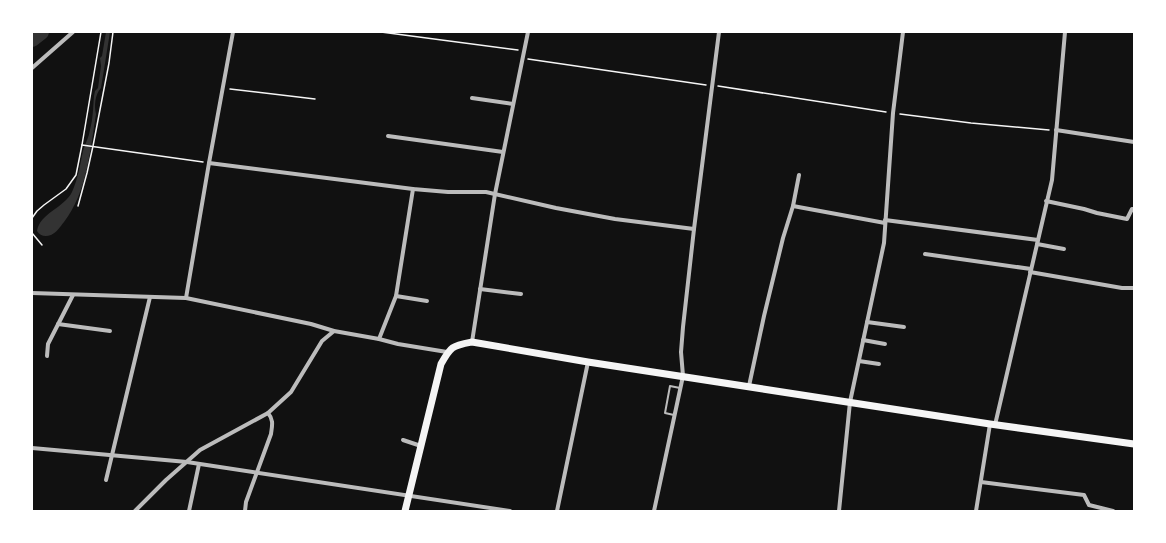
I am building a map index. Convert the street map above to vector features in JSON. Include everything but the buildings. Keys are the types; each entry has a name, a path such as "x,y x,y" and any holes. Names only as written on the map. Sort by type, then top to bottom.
{"main road":[{"path":"405,511 441,364 447,352 456,345 472,342 588,362 992,425 1134,444"}],"street":[{"path":"32,68 73,32"},
{"path":"186,298 233,32"},
{"path":"472,342 495,194 528,32"},
{"path":"654,511 683,376 681,352 683,327 719,32"},
{"path":"839,511 850,402 884,243 893,113 903,32"},
{"path":"976,511 992,425 1052,180 1065,32"},
{"path":"472,98 513,104"},
{"path":"1056,130 1134,142"},
{"path":"388,136 503,152"},
{"path":"209,163 412,190 486,192 556,208 616,219 694,229"},
{"path":"749,386 764,316 783,238 793,206 799,175"},
{"path":"380,339 396,296 412,190"},
{"path":"1046,202 1084,209 1097,214 1128,219 1132,209 1134,209"},
{"path":"793,206 885,221 1037,242 1064,249"},
{"path":"925,254 1122,288 1134,288"},
{"path":"480,289 521,294"},
{"path":"32,293 186,298 310,324 334,331 447,352"},
{"path":"47,356 48,344 73,295"},
{"path":"396,296 427,301"},
{"path":"106,480 150,297"},
{"path":"867,322 904,327"},
{"path":"58,324 110,331"},
{"path":"135,511 166,480 200,450 268,413 291,392 322,342 334,331"},
{"path":"863,340 885,344"},
{"path":"859,361 879,364"},
{"path":"557,511 588,362"},
{"path":"245,511 246,502 271,434 272,417 268,413"},
{"path":"403,440 421,446"},
{"path":"32,448 187,462 510,511"},
{"path":"189,511 199,464"},
{"path":"981,482 1084,495 1090,506 1114,511"}],"lane":[{"path":"675,415 665,413 670,386 680,388"}],"path":[{"path":"32,218 44,205 66,189 76,175 83,145 101,32"},
{"path":"78,206 88,173 109,62 113,32"},
{"path":"381,32 524,51"},
{"path":"522,58 971,124 1056,130"},
{"path":"222,88 315,99"},
{"path":"83,145 209,163"},
{"path":"32,233 42,245"}],"shaded area":[{"path":"106,32 110,32 101,88 97,93 92,142 83,184 72,210 61,226 51,235 43,236 37,231 39,225 47,215 68,198 76,182 83,151 91,126 94,96 95,91 98,88 101,66 100,58 102,56"}],"waterway":[{"path":"32,39 41,32"}]}
